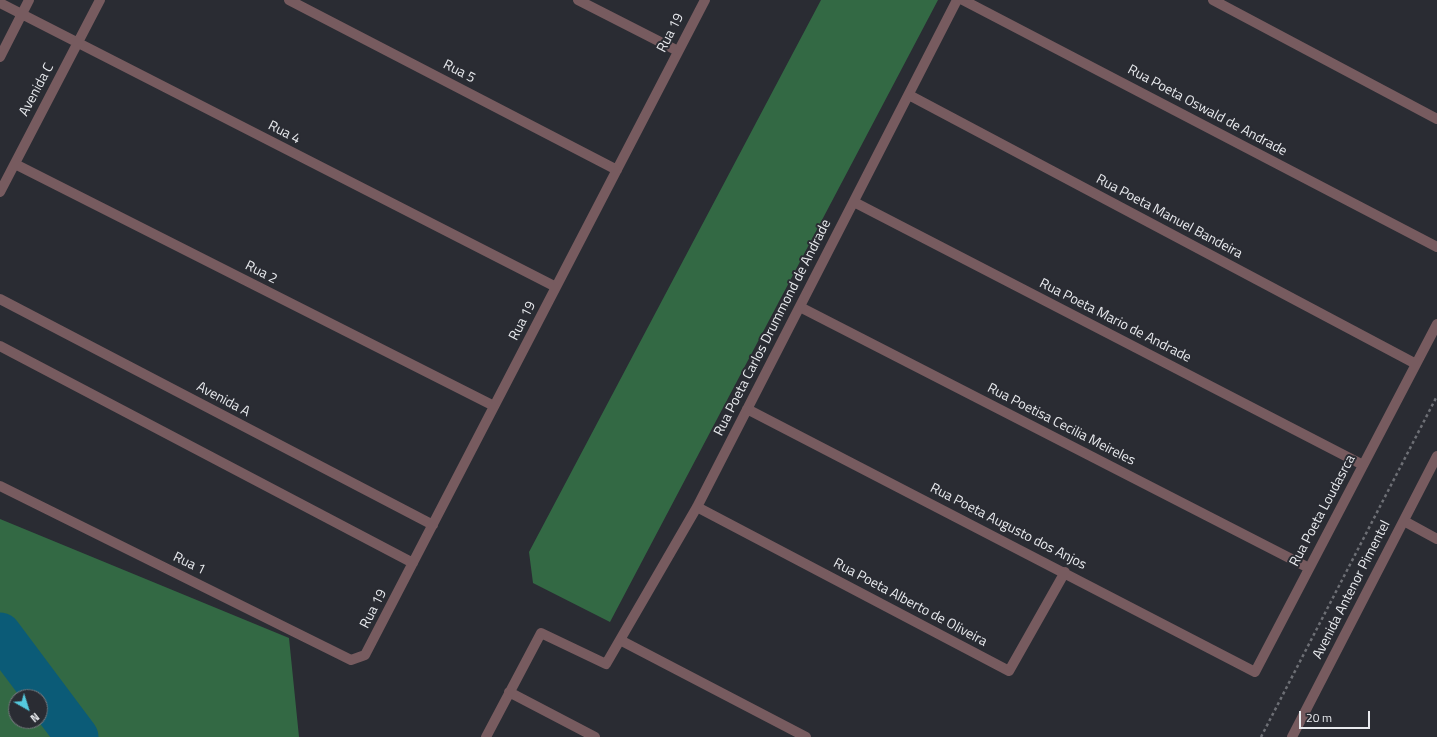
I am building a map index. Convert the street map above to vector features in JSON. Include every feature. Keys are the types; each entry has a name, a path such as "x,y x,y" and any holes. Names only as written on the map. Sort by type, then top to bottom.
{"street":[{"path":"0,57 29,0"},
{"name":"Avenida C","path":"0,192 100,0"},
{"name":"Rua 5","path":"289,0 617,170"},
{"path":"578,0 678,51"},
{"name":"Rua 19","path":"365,655 704,0"},
{"name":"Rua Poeta Carlos Drummond de Andrade","path":"509,692 541,633 606,664 697,507 957,0"},
{"name":"Rua Poeta Oswald de Andrade","path":"963,0 1437,247"},
{"path":"1213,0 1437,119"},
{"name":"Rua 4","path":"0,3 556,287"},
{"name":"Rua Poeta Manuel Bandeira","path":"909,95 1416,364"},
{"name":"Rua 2","path":"14,164 494,406"},
{"name":"Rua Poeta Mario de Andrade","path":"854,202 1363,465"},
{"name":"Avenida A","path":"0,299 433,525"},
{"name":"Rua Poetisa Cecilia Meireles","path":"800,307 1309,568"},
{"name":"Rua Poeta Loudasrca","path":"1254,672 1437,324"},
{"path":"0,346 413,563"},
{"name":"Rua Poeta Augusto dos Anjos","path":"748,409 1065,572 1254,672"},
{"name":"Avenida Antenor Pimentel","path":"1292,737 1437,456"},
{"name":"Rua 1","path":"0,486 351,660 365,655"},
{"name":"Rua Poeta Alberto de Oliveira","path":"697,507 1010,671 1065,572"},
{"path":"1404,521 1437,539"},
{"path":"620,640 806,737"},
{"path":"486,737 509,692 594,737"}],"path":[{"path":"1261,737 1437,396"}],"green space":[{"path":"821,0 938,0 610,622 533,583 529,552"},
{"path":"0,519 289,638 299,737 0,737"}],"waterway":[{"path":"0,634 77,737"}]}
